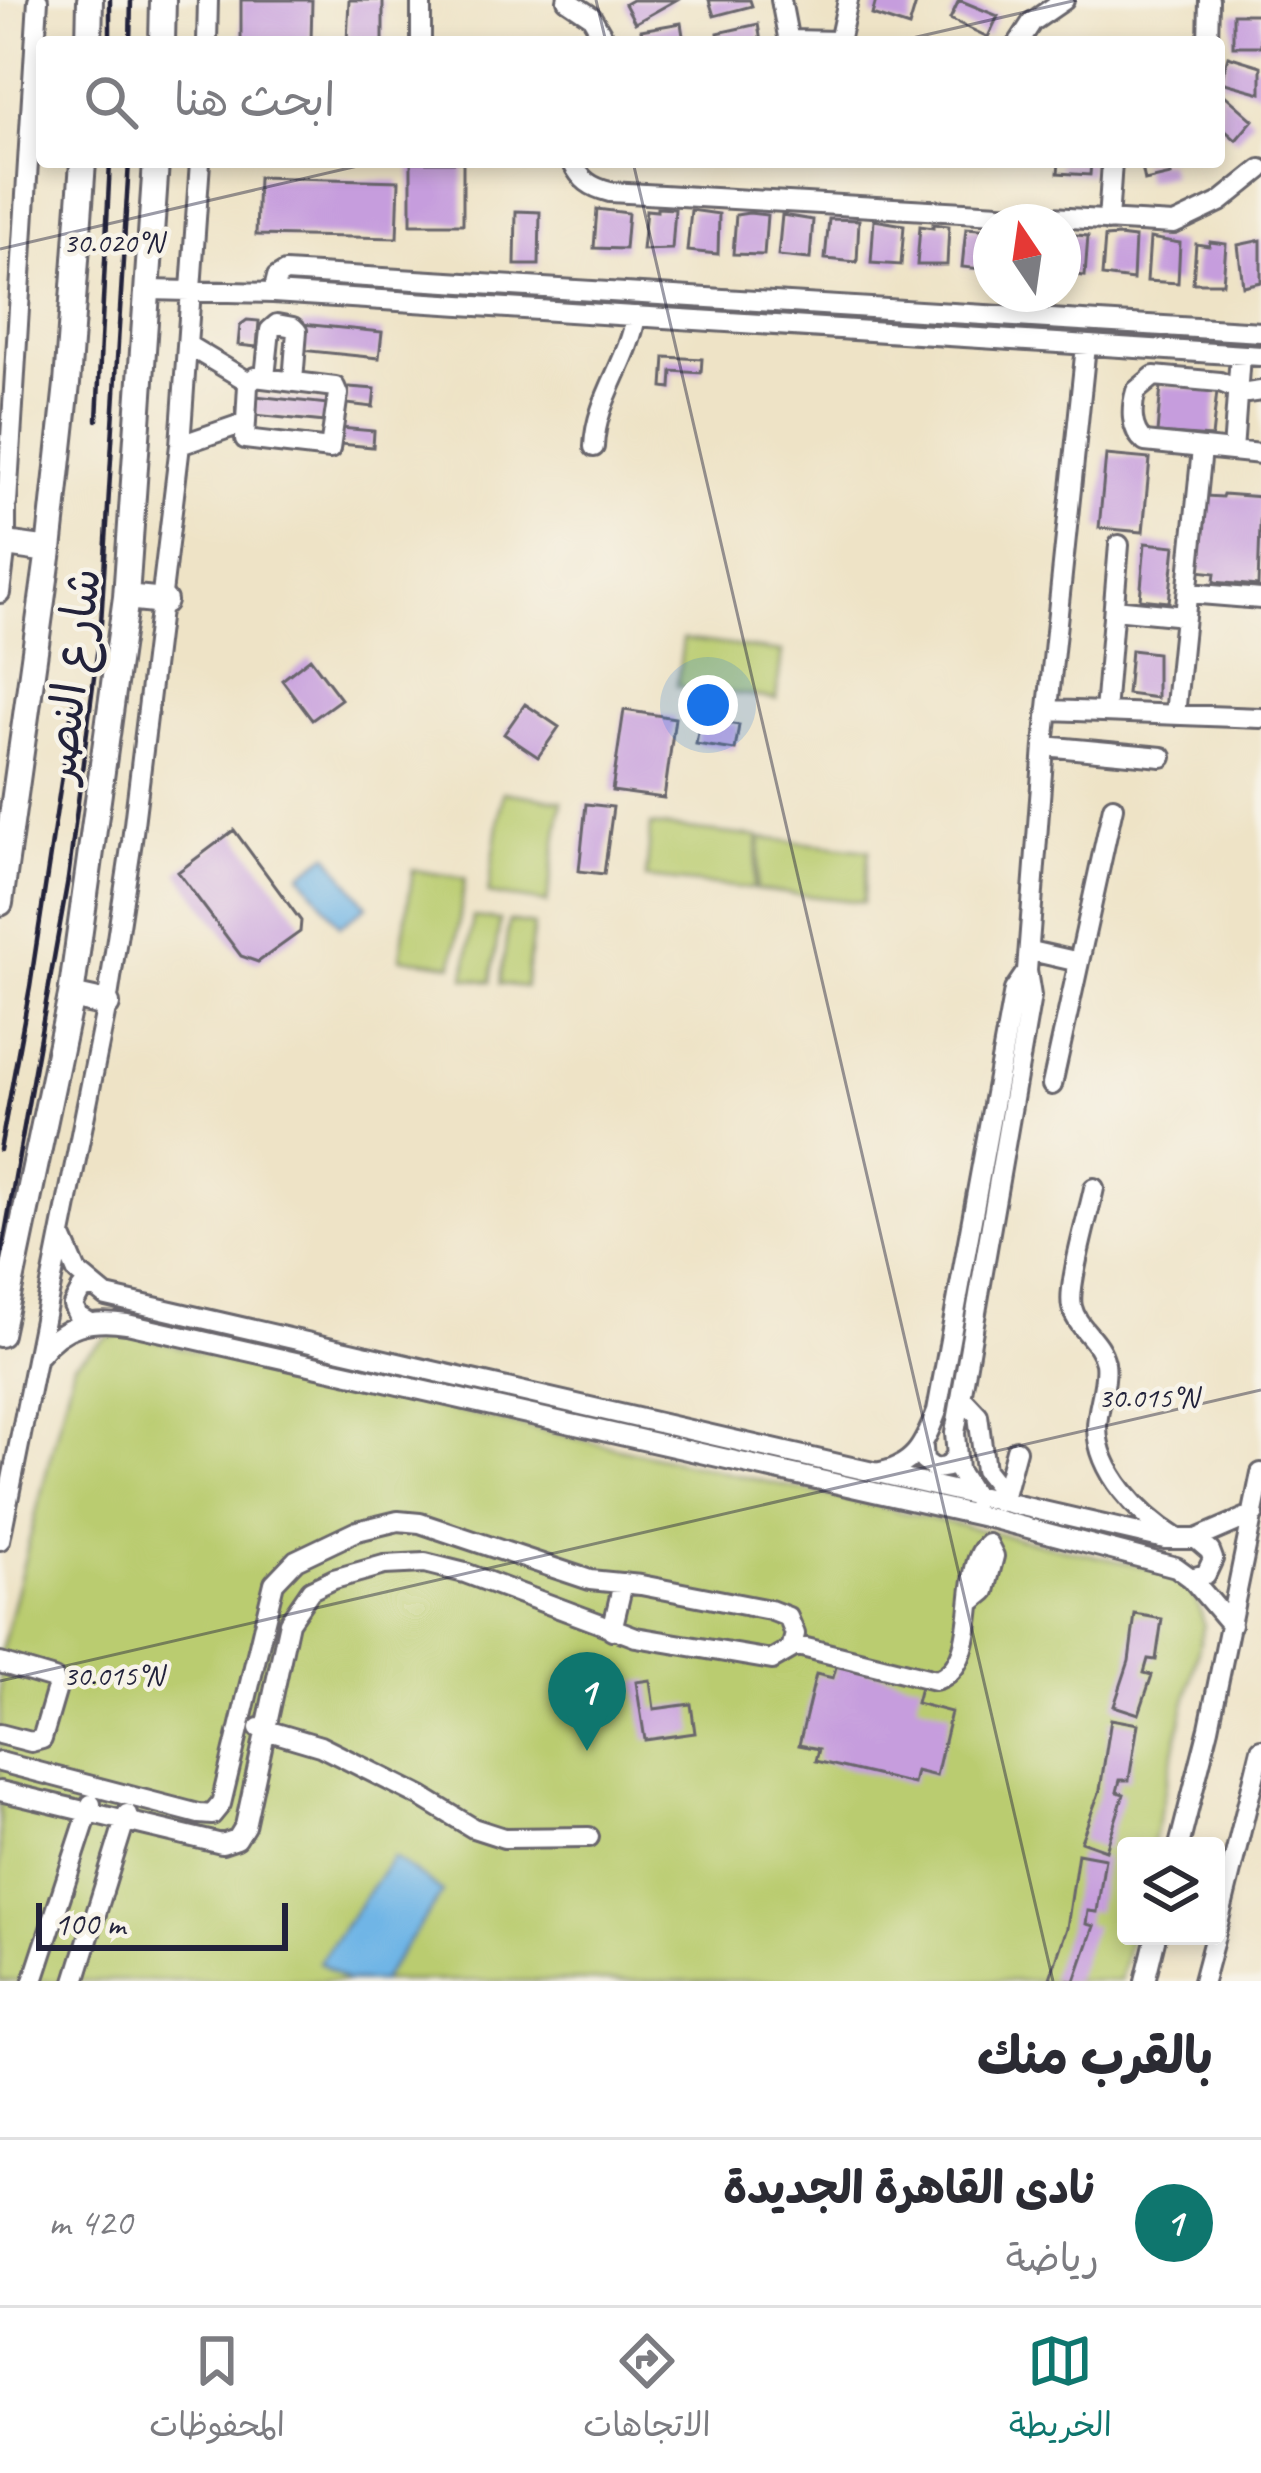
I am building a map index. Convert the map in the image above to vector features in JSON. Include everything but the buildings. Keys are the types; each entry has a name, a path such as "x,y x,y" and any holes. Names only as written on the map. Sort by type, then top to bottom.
{"main road":[{"path":"89,36 90,0"},
{"path":"162,36 163,0"},
{"name":"شارع النصر","path":"1,894 49,550 83,168"},
{"name":"شارع النصر","path":"0,1334 71,996 126,597 156,168"},
{"path":"7,544 49,550"},
{"path":"126,597 164,601"},
{"path":"71,996 107,1004"},
{"path":"0,1227 26,1208"}],"street":[{"path":"0,593 7,544 38,0"},
{"path":"207,36 208,0"},
{"path":"421,0 421,36"},
{"path":"567,0 591,16 603,36"},
{"path":"782,0 788,36"},
{"path":"840,36 848,0"},
{"path":"1022,36 1032,22 1064,0"},
{"path":"1208,36 1209,0"},
{"path":"0,1540 107,1004 164,601 189,346 200,168"},
{"path":"575,168 593,188 610,192 1174,224 1220,202 1261,169"},
{"path":"1108,221 1112,168"},
{"path":"273,293 276,279 285,272 1261,332"},
{"path":"150,290 273,293 1251,356 1238,390 1233,451"},
{"path":"594,447 598,410 628,347 636,316"},
{"path":"189,346 257,379 337,389 330,448 251,443 243,436 244,423 257,379 270,330 277,324 292,326 297,332 293,381"},
{"path":"1208,354 1210,329"},
{"path":"976,1498 963,1479 955,1433 1031,996 1027,971 1044,746 1086,346"},
{"path":"1261,391 1163,374 1147,379 1136,391 1135,430 1144,442 1261,454"},
{"path":"179,446 244,423"},
{"path":"1175,715 1202,448"},
{"path":"0,456 7,503"},
{"path":"1105,712 1119,545"},
{"path":"1188,593 1261,599"},
{"path":"1114,609 1185,616"},
{"path":"1049,710 1261,718"},
{"path":"1044,746 1162,757"},
{"path":"1052,1085 1113,807"},
{"path":"1031,951 1079,962"},
{"path":"956,1457 947,1467 934,1469 924,1461 923,1448 950,1356 1014,990 1027,971"},
{"path":"1094,1188 1071,1297 1076,1317 1104,1360 1097,1428 1100,1448 1128,1497 1152,1521 1210,1551 1213,1558 1206,1574 1191,1578"},
{"path":"62,1233 77,1272 106,1296 1000,1505 1191,1578 1231,1625"},
{"path":"88,1322 74,1306 81,1290 92,1287"},
{"path":"38,1358 68,1329 88,1322 127,1324 1000,1505 1188,1539 1236,1525 1254,1514"},
{"path":"963,1400 978,1415 985,1471 1000,1505"},
{"path":"865,1473 891,1471 923,1448"},
{"path":"794,1645 935,1680 954,1670 974,1600 985,1591 994,1556 988,1544 1016,1450"},
{"path":"1181,1837 1261,1473"},
{"path":"0,1762 212,1814 221,1804 274,1583 296,1560 377,1524 420,1523 590,1580 770,1610 793,1624 794,1645 783,1657 772,1660 612,1630 446,1567 384,1565 310,1590 294,1610 245,1826 237,1839 222,1844 0,1792"},
{"path":"612,1630 623,1583"},
{"path":"0,1663 54,1678 56,1688 42,1739 31,1742 0,1734"},
{"path":"240,1724 320,1746 488,1833 545,1840 589,1837"},
{"path":"1225,1894 1261,1749"},
{"path":"33,1981 96,1788"},
{"path":"75,1981 132,1797"},
{"path":"1144,1981 1154,1945"},
{"path":"1203,1981 1212,1945"}],"green space":[{"path":"683,639 782,652 776,699 677,686"},
{"path":"503,792 562,801 547,903 488,894"},
{"path":"651,825 759,837 753,889 646,878"},
{"path":"761,838 869,850 863,902 756,890"},
{"path":"413,870 465,878 453,965 400,958"},
{"path":"473,917 500,920 491,982 465,978"},
{"path":"509,921 534,925 525,987 500,984"},
{"path":"128,1332 207,1355 1175,1577 1192,1593 1204,1624 1154,1837 1117,1837 1117,1945 1128,1945 1120,1981 0,1981 0,1656 74,1363 106,1338"}],"water":[{"path":"328,854 367,906 340,926 301,874"},
{"path":"393,1857 443,1892 381,1981 347,1981 319,1962"}],"railway":[{"path":"110,0 110,36"},
{"path":"130,36 131,0"},
{"path":"97,420 110,168"},
{"path":"0,1262 68,879 101,623 129,168"},
{"path":"0,1150 76,683"}],"place":[{"name":"نادى القاهرة الجديدة","path":"587,1751"}]}
